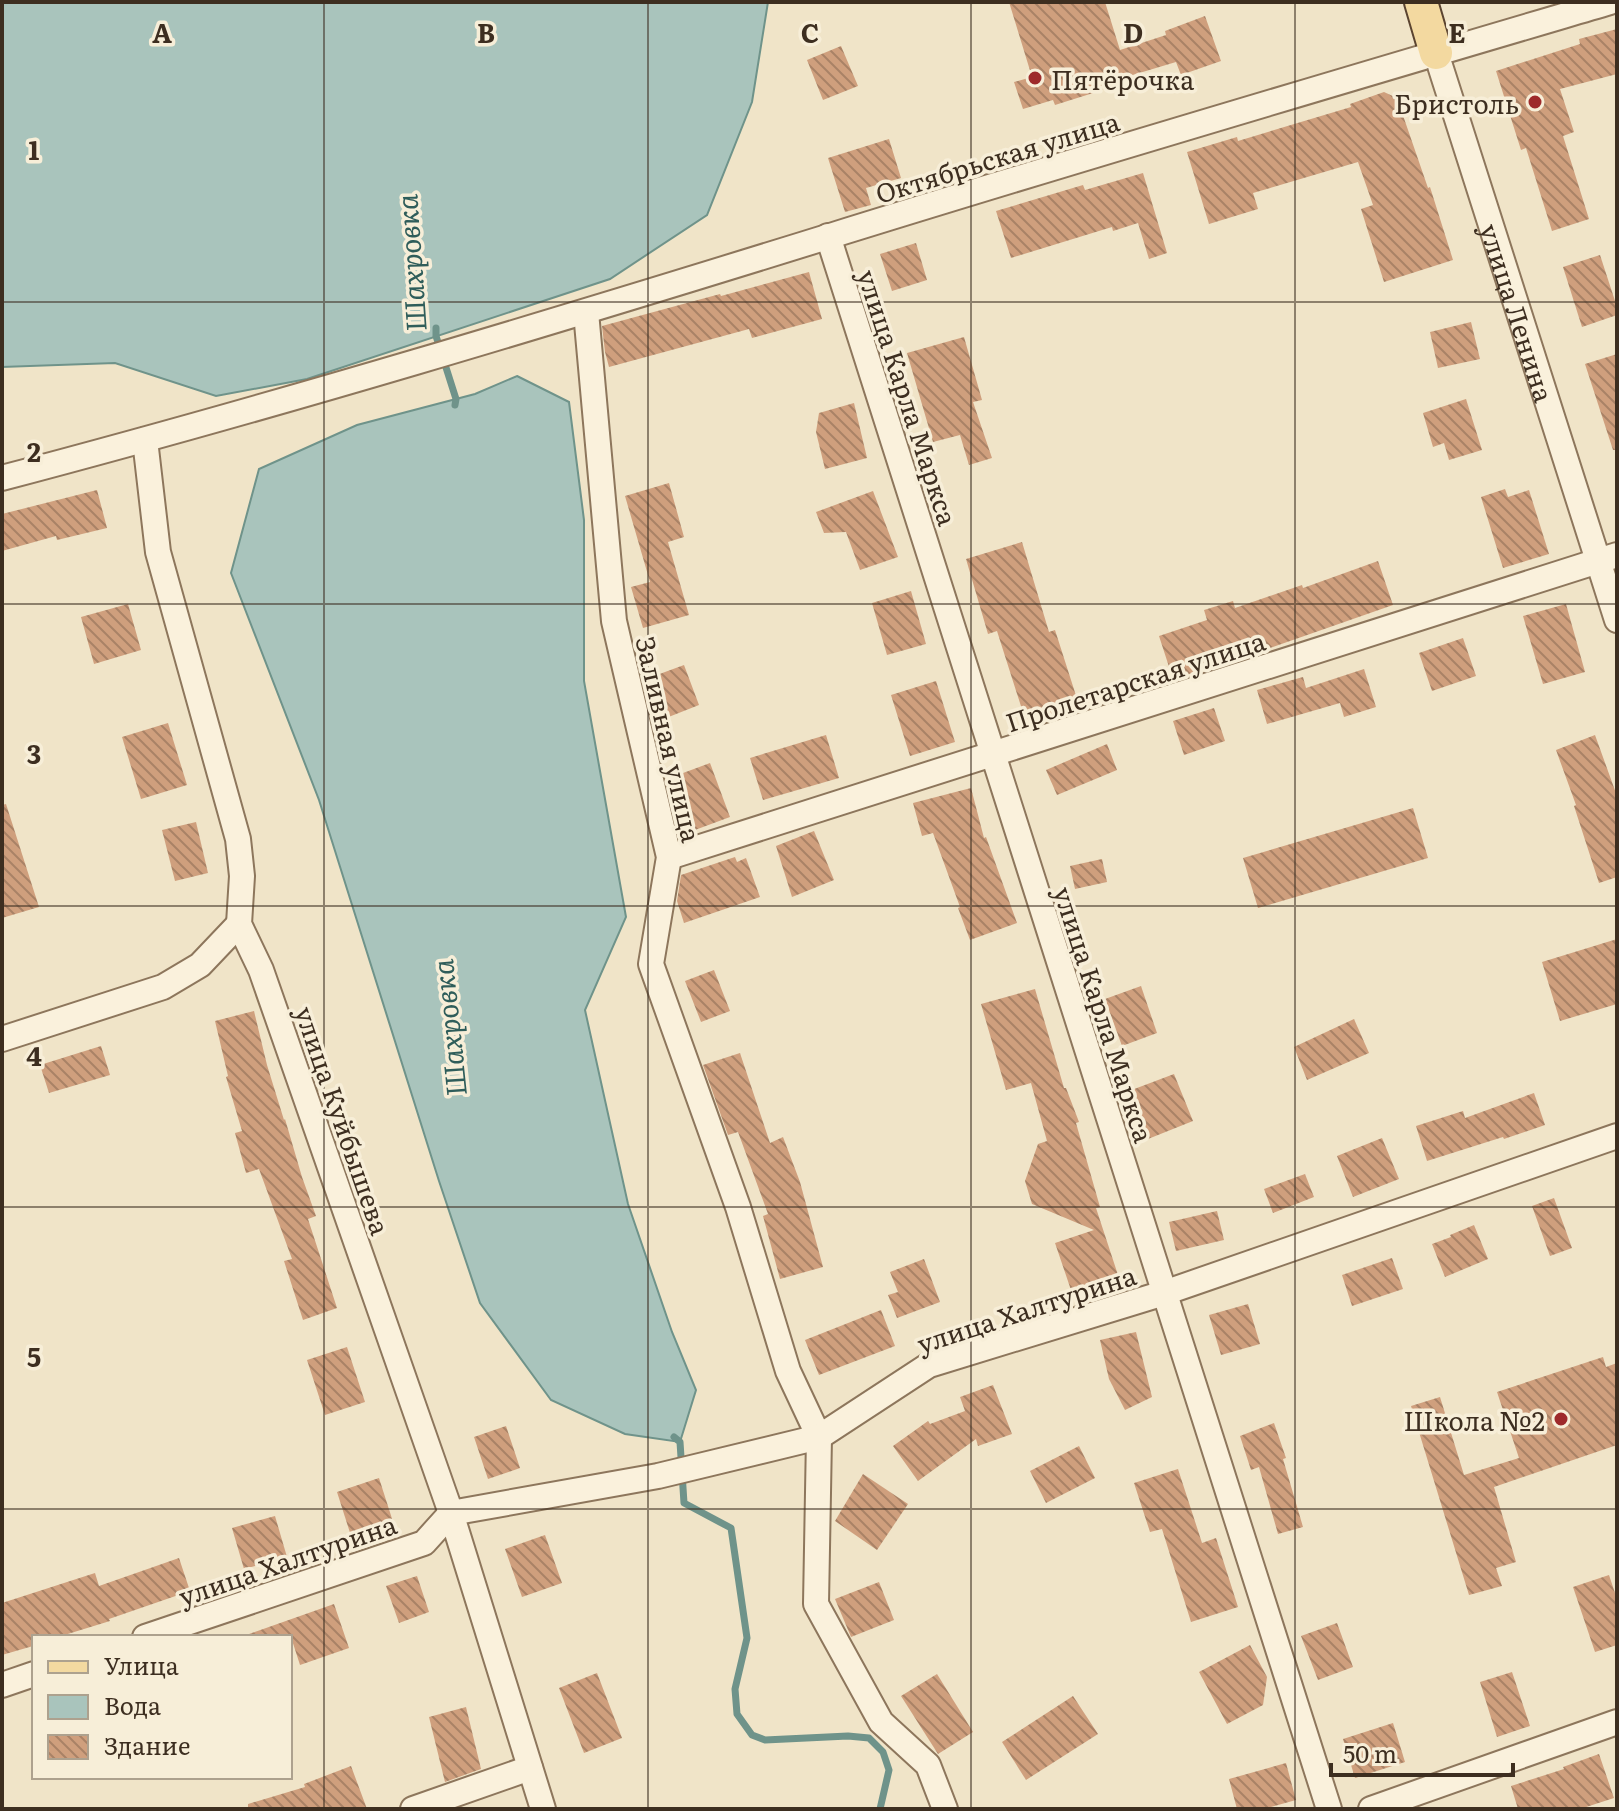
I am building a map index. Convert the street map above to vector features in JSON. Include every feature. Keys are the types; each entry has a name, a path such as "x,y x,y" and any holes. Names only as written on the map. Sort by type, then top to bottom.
{"main road":[{"name":"улица Ленина","path":"1421,2 1436,53"}],"street":[{"name":"Октябрьская улица","path":"145,440 586,312 828,236 1610,2"},
{"name":"улица Ленина","path":"1436,53 1608,558 1617,620"},
{"name":"улица Карла Маркса","path":"828,236 1329,1809"},
{"name":"Заливная улица","path":"586,312 614,621 669,857 651,964 738,1207 788,1371 819,1437"},
{"path":"2,478 145,440"},
{"name":"улица Куйбышева","path":"145,440 158,552 238,839 242,876 239,924 261,970 451,1513 543,1809"},
{"name":"Пролетарская улица","path":"669,857 1608,558"},
{"path":"2,1039 163,987 200,965 239,924"},
{"name":"улица Халтурина","path":"151,1635 424,1543 451,1513 658,1476 819,1437 929,1365 1164,1293 1617,1136"},
{"path":"819,1437 816,1604 881,1722 928,1765 945,1809"},
{"path":"2,1685 32,1675"},
{"path":"1371,1809 1617,1722"},
{"path":"413,1809 530,1768"}],"water":[{"path":"2,2 768,2 752,102 707,215 610,279 307,379 216,396 115,363 2,367"},
{"path":"517,376 569,402 584,520 584,681 626,917 585,1010 628,1204 672,1332 696,1390 680,1442 625,1434 551,1400 480,1303 319,800 231,573 259,469 357,425 475,394"}],"building":[{"path":"1009,2 1105,2 1120,50 1166,35 1165,31 1205,16 1221,61 1181,75 1176,62 1116,80 1117,86 1055,105 1053,100 1023,109 1014,82 1032,77"},
{"path":"1617,29 1617,74 1560,89 1574,132 1563,136 1589,219 1552,231 1526,148 1521,150 1496,71 1580,44 1579,39"},
{"path":"841,46 858,86 823,100 807,60"},
{"path":"1384,92 1397,98 1453,260 1384,282 1361,209 1373,205 1358,162 1253,193 1258,209 1209,224 1187,152 1237,137 1238,141 1351,107 1350,104"},
{"path":"889,139 901,178 866,188 871,205 845,212 828,158"},
{"path":"1143,173 1167,253 1149,259 1138,223 1113,231 1112,227 1011,258 996,211 1083,185 1085,190"},
{"path":"916,243 927,280 892,291 880,254"},
{"path":"1600,255 1617,315 1582,327 1563,267"},
{"path":"809,272 822,319 752,338 749,329 609,367 602,326"},
{"path":"1471,322 1480,359 1438,368 1430,332"},
{"path":"964,337 982,400 973,402 992,458 969,465 960,435 933,442 907,353"},
{"path":"1617,354 1617,450 1613,450 1585,364"},
{"path":"1466,399 1482,450 1449,460 1444,443 1433,447 1423,413"},
{"path":"854,403 867,458 825,469 816,432 819,413"},
{"path":"669,483 684,537 668,542 689,615 643,628 631,587 650,582 625,496"},
{"path":"1505,489 1508,497 1529,490 1549,554 1503,568 1481,497"},
{"path":"97,490 107,528 57,540 56,536 2,551 2,514"},
{"path":"873,491 898,557 860,570 846,532 824,533 816,512"},
{"path":"1022,542 1049,632 1055,630 1079,705 1026,722 997,631 988,634 966,559"},
{"path":"1378,561 1393,605 1173,679 1159,636 1207,620 1204,610 1233,601 1235,608"},
{"path":"911,591 926,644 887,655 872,603"},
{"path":"128,604 141,650 94,664 81,617"},
{"path":"1566,604 1585,672 1543,684 1523,616"},
{"path":"1463,638 1476,676 1432,691 1419,653"},
{"path":"684,665 699,705 661,720 646,679"},
{"path":"1364,669 1376,707 1344,717 1340,703 1267,724 1257,690 1303,677 1306,688"},
{"path":"936,681 955,742 910,756 891,695"},
{"path":"1214,708 1225,741 1184,755 1173,721"},
{"path":"168,723 187,785 141,799 122,737"},
{"path":"826,735 839,778 763,800 750,758"},
{"path":"1595,735 1617,796 1617,877 1599,883 1556,750"},
{"path":"1107,744 1117,770 1057,795 1046,770"},
{"path":"710,763 730,817 695,830 675,776"},
{"path":"971,788 984,838 1017,923 970,940 933,833 922,836 913,803"},
{"path":"6,804 39,907 2,918 2,805"},
{"path":"1413,808 1428,858 1258,908 1243,858"},
{"path":"196,822 208,873 175,881 162,830"},
{"path":"814,831 834,880 792,897 776,846"},
{"path":"735,857 737,862 746,858 760,897 684,923 677,901 681,875"},
{"path":"1102,859 1107,882 1075,889 1070,866"},
{"path":"1617,939 1617,1004 1560,1021 1542,962"},
{"path":"714,970 730,1011 701,1022 685,981"},
{"path":"1141,986 1157,1033 1122,1046 1105,999"},
{"path":"1035,989 1064,1088 1079,1122 1076,1123 1100,1207 1096,1208 1118,1275 1071,1290 1055,1243 1094,1230 1032,1204 1025,1181 1038,1144 1047,1141 1031,1083 1006,1090 981,1004"},
{"path":"254,1011 267,1065 316,1216 308,1219 337,1308 303,1320 284,1261 292,1259 259,1169 246,1173 235,1133 242,1131 226,1077 215,1021"},
{"path":"1354,1019 1369,1053 1307,1080 1294,1047"},
{"path":"101,1046 110,1075 49,1093 40,1065"},
{"path":"740,1053 770,1143 783,1137 800,1182 823,1267 780,1279 763,1216 768,1214 738,1132 728,1135 703,1065"},
{"path":"1174,1074 1193,1121 1148,1139 1129,1091"},
{"path":"1534,1093 1545,1125 1427,1161 1416,1126 1463,1111 1465,1118"},
{"path":"1382,1138 1399,1179 1353,1197 1337,1156"},
{"path":"1305,1174 1314,1197 1273,1213 1264,1189"},
{"path":"1554,1198 1572,1248 1550,1256 1532,1206"},
{"path":"1217,1211 1224,1240 1176,1251 1169,1222"},
{"path":"1474,1225 1488,1259 1445,1277 1432,1244"},
{"path":"1392,1258 1403,1289 1352,1306 1342,1275"},
{"path":"924,1259 940,1302 897,1318 888,1295 898,1292 890,1272"},
{"path":"1248,1304 1260,1344 1221,1355 1209,1315"},
{"path":"881,1310 895,1346 819,1375 805,1340"},
{"path":"1136,1332 1152,1397 1125,1410 1109,1379 1100,1340"},
{"path":"347,1347 365,1402 325,1415 307,1360"},
{"path":"1603,1357 1606,1367 1617,1363 1617,1445 1494,1487 1516,1562 1496,1568 1502,1586 1469,1595 1411,1406 1440,1397 1464,1475 1519,1458 1497,1392"},
{"path":"993,1385 1012,1434 978,1446 976,1439 918,1481 893,1446 928,1421 930,1424 965,1411 960,1397"},
{"path":"1274,1423 1303,1527 1278,1534 1259,1467 1251,1470 1240,1436"},
{"path":"506,1426 520,1468 488,1479 474,1437"},
{"path":"1079,1446 1095,1478 1046,1503 1030,1471"},
{"path":"1178,1469 1202,1543 1216,1538 1238,1607 1191,1622 1162,1529 1150,1532 1134,1483"},
{"path":"863,1474 908,1504 877,1550 835,1521"},
{"path":"379,1478 394,1525 352,1539 337,1492"},
{"path":"275,1516 287,1557 244,1569 232,1528"},
{"path":"545,1535 562,1583 522,1597 505,1549"},
{"path":"179,1558 190,1591 64,1635 32,1635 32,1646 2,1655 2,1603 95,1573 99,1586"},
{"path":"1609,1575 1617,1599 1617,1645 1595,1652 1573,1587"},
{"path":"417,1576 429,1612 399,1623 386,1586"},
{"path":"879,1582 894,1620 851,1637 835,1599"},
{"path":"334,1604 349,1648 300,1665 292,1635 249,1634"},
{"path":"1337,1623 1353,1667 1318,1680 1301,1636"},
{"path":"1250,1645 1267,1677 1263,1705 1227,1724 1199,1672"},
{"path":"1512,1672 1530,1726 1497,1737 1480,1682"},
{"path":"597,1673 622,1738 584,1753 559,1688"},
{"path":"937,1674 973,1732 938,1754 901,1696"},
{"path":"1073,1696 1098,1734 1026,1780 1002,1742"},
{"path":"466,1707 481,1769 445,1782 429,1717"},
{"path":"1393,1723 1405,1762 1355,1778 1343,1739"},
{"path":"1599,1754 1614,1798 1580,1809 1518,1809 1511,1786"},
{"path":"1286,1763 1296,1800 1264,1809 1237,1809 1229,1779"},
{"path":"351,1766 367,1809 248,1809 248,1804 305,1787 304,1784"}],"waterway":[{"name":"Шахровка","path":"436,328 456,399 455,405"},
{"name":"Шахровка","path":"674,1437 680,1442 684,1503 731,1528 747,1638 735,1689 737,1714 752,1735 765,1740 848,1736 869,1738 883,1752 889,1770 880,1809"}],"place":[{"name":"Пятёрочка","path":"1035,78"},
{"name":"Бристоль","path":"1535,102"},
{"name":"Школа №2","path":"1561,1419"}]}
